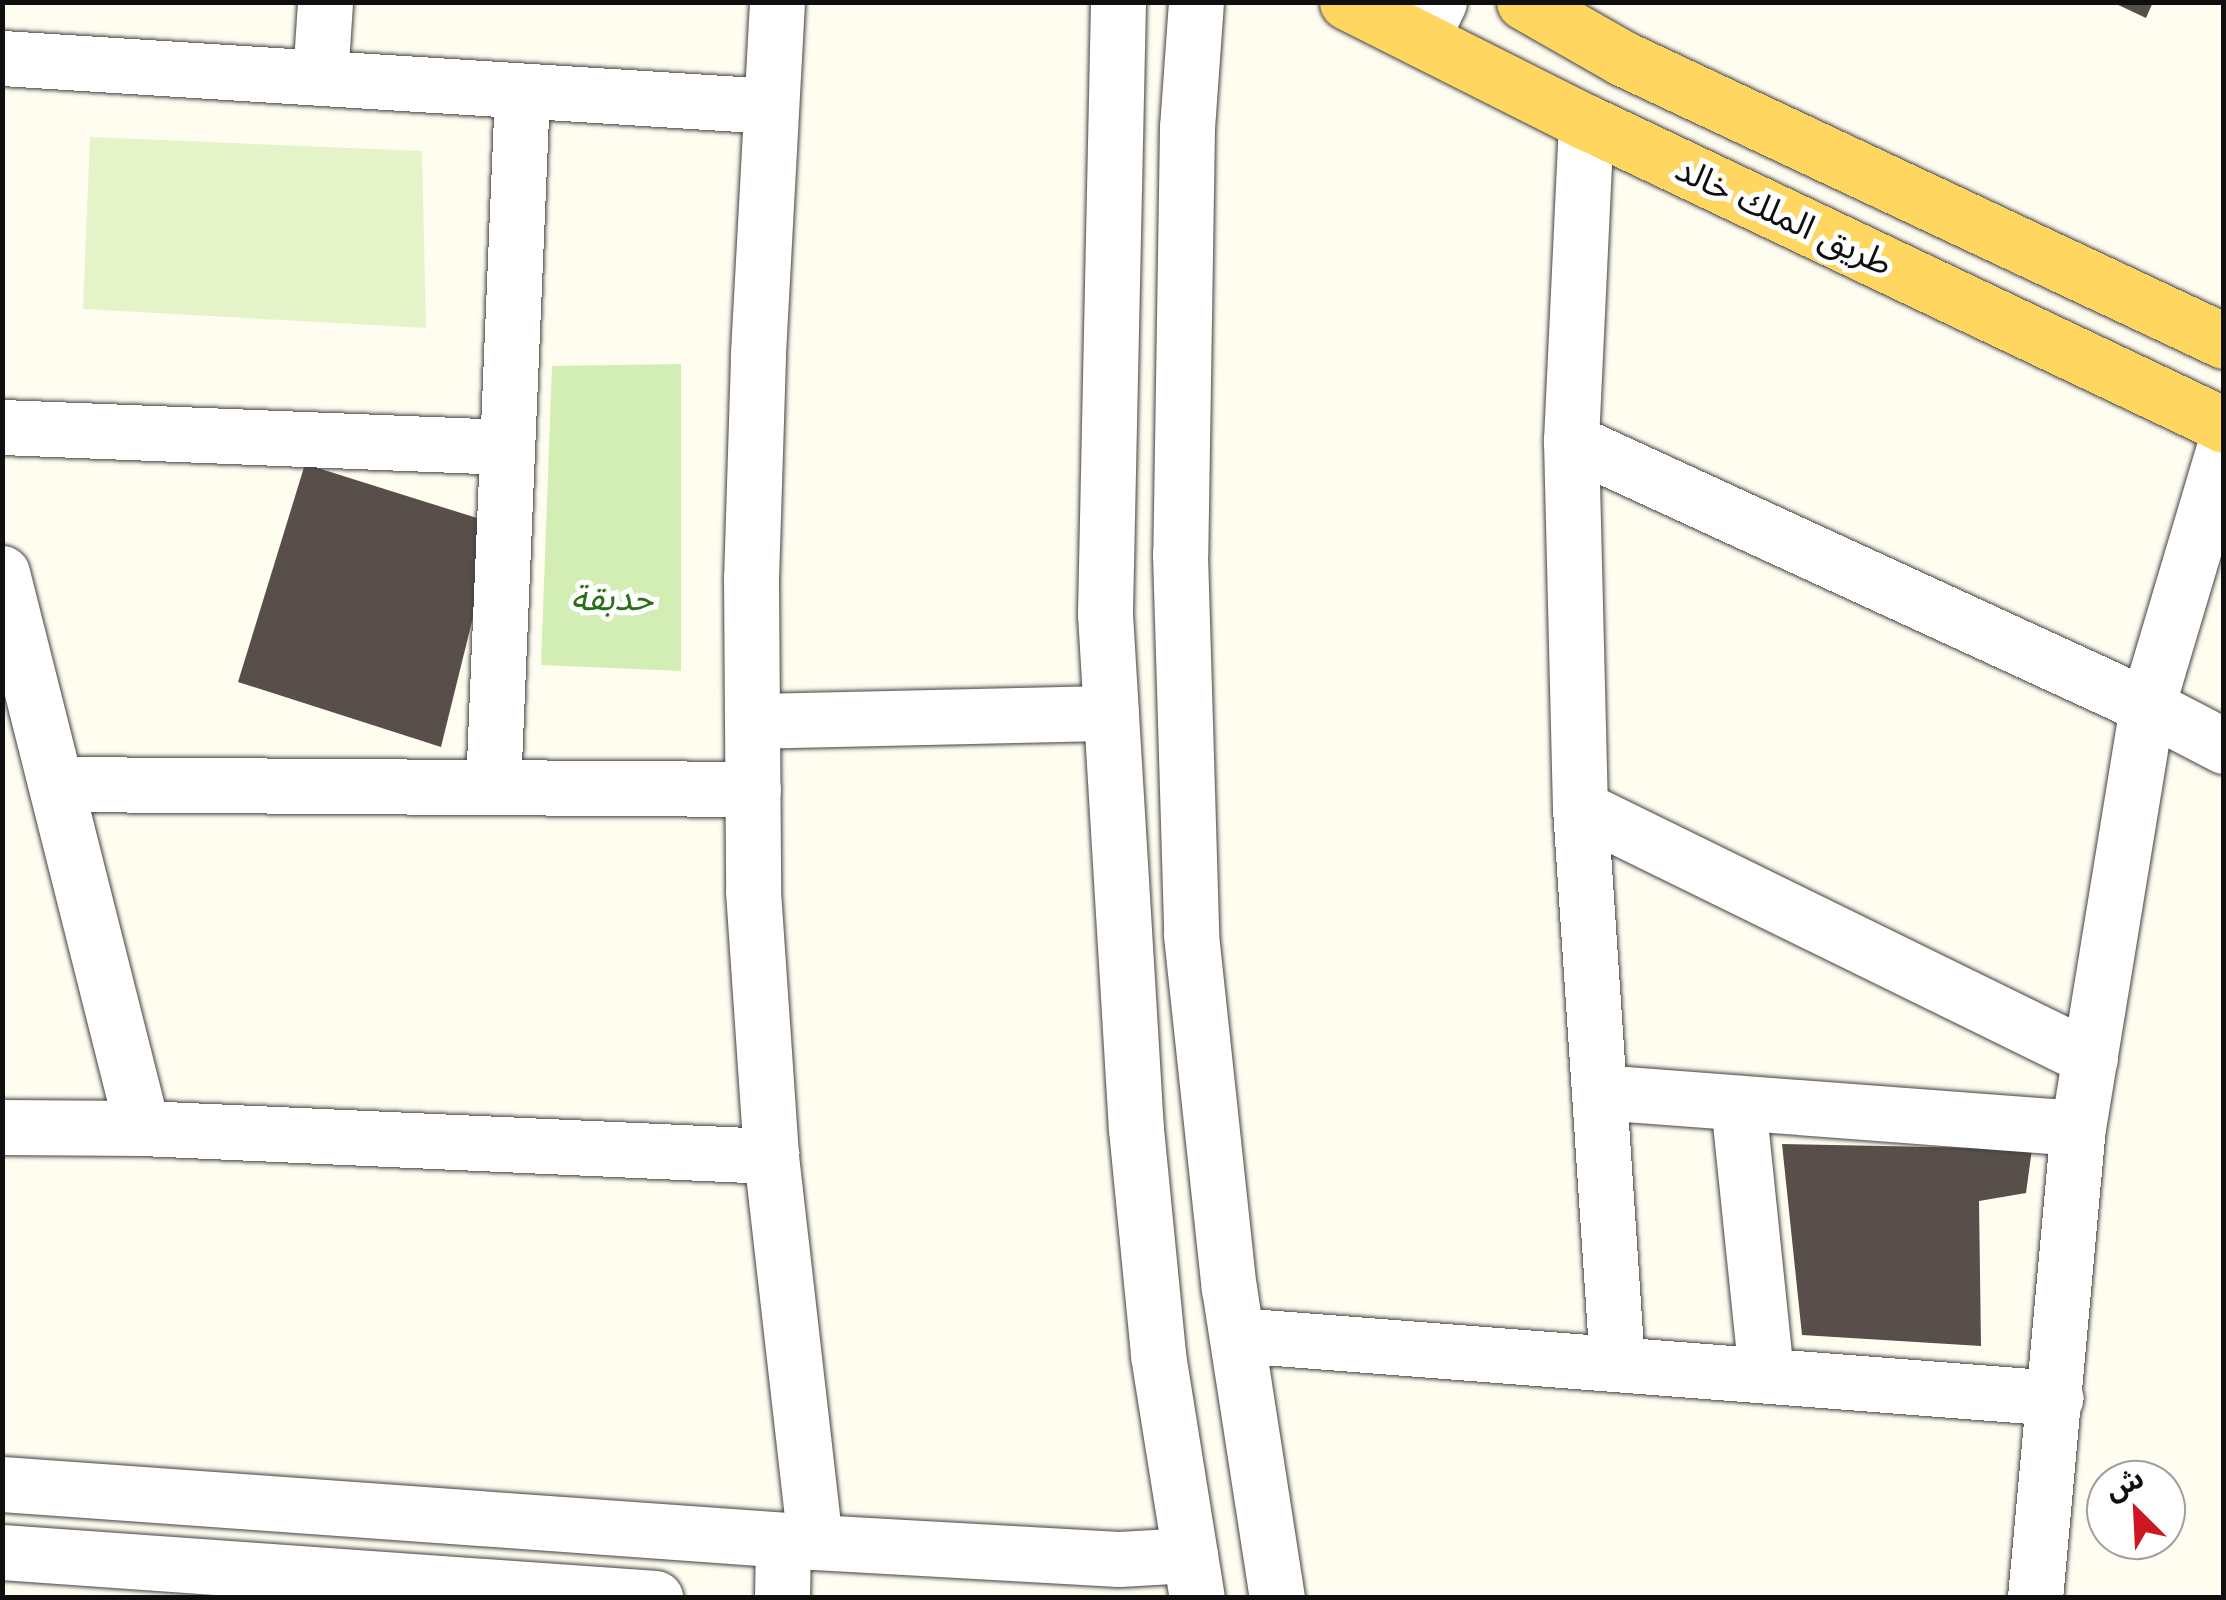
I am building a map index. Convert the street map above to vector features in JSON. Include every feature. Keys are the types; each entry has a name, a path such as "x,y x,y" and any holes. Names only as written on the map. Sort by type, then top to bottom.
{"main road":[{"path":"1524,2 1622,58 2221,332"},
{"name":"طريق الملك خالد","path":"1395,13 1586,122 2224,424"}],"street":[{"path":"320,78 325,2"},
{"path":"777,2 758,357 752,721 754,891 799,1541 782,1598"},
{"path":"2,1484 799,1541 1119,1559 1194,1576 1158,1354 1134,1078 1105,614 1118,2"},
{"path":"1196,2 1186,127 1180,554 1191,935 1237,1335 1277,1598"},
{"path":"2,58 772,106"},
{"path":"493,787 522,91"},
{"path":"1586,122 1571,441 1580,808 1617,1363"},
{"path":"2,427 507,447"},
{"path":"1571,441 2148,706 2224,746"},
{"path":"2035,1598 2078,1128 2148,706 2224,446"},
{"path":"2,572 142,1128"},
{"path":"752,721 1111,713"},
{"path":"56,784 753,789"},
{"path":"1580,808 2090,1058"},
{"path":"1134,1078 1207,1077"},
{"path":"1599,1092 2078,1128"},
{"path":"1738,1103 1766,1375"},
{"path":"2,1127 142,1128 771,1156"},
{"path":"1237,1335 2056,1398"},
{"path":"2,1552 245,1583 655,1598"}],"green space":[{"path":"90,137 422,151 426,328 83,309"},
{"name":"حدبقة","path":"681,364 681,671 541,665 552,366"}],"building":[{"path":"2112,2 2153,2 2146,18"},
{"path":"305,464 496,524 441,747 238,682"},
{"path":"1782,1144 2032,1149 2026,1193 1979,1201 1981,1346 1802,1335"}]}
